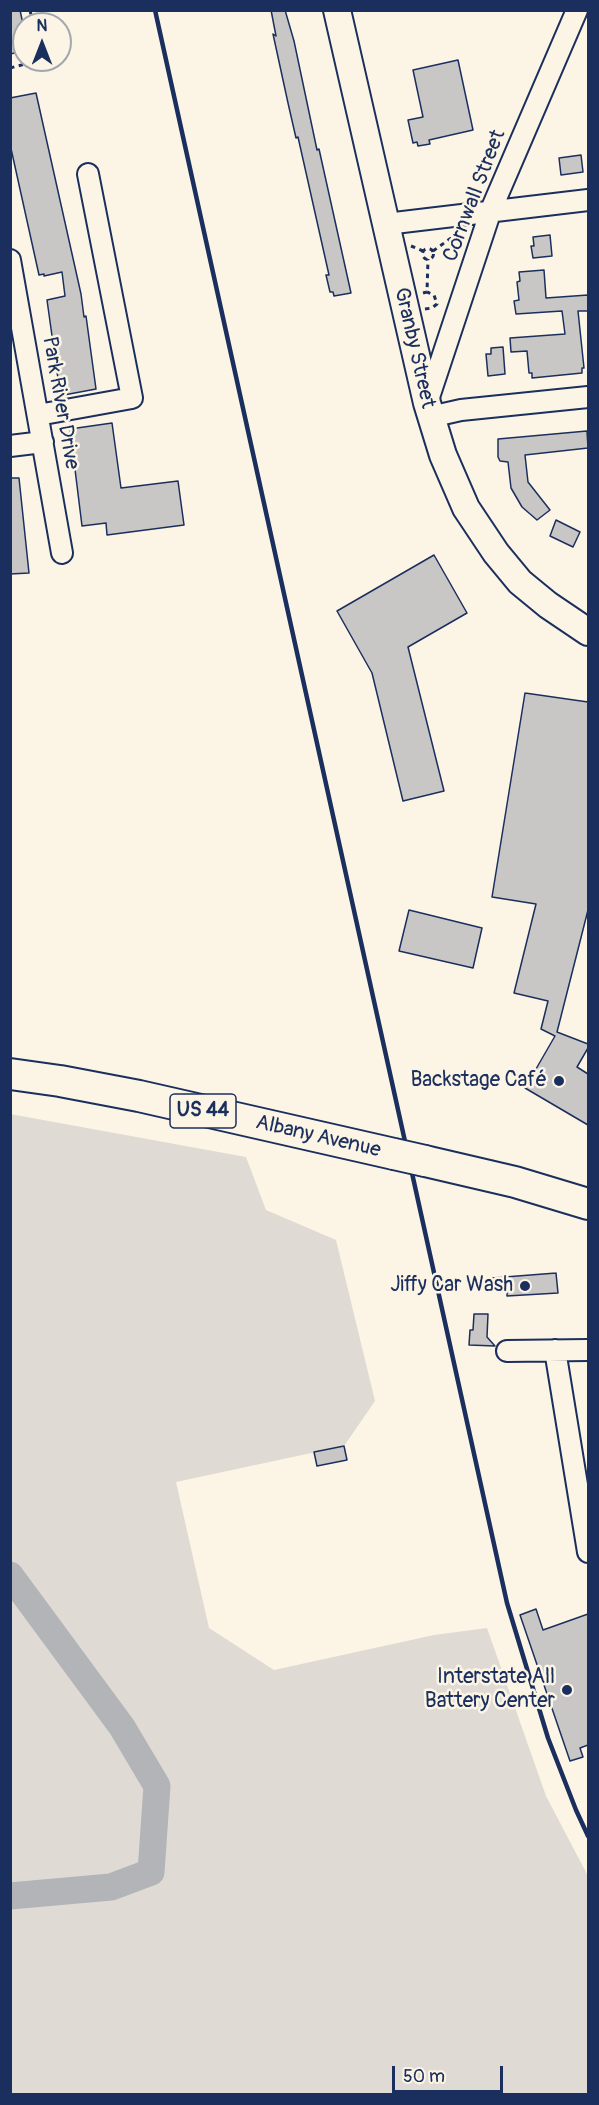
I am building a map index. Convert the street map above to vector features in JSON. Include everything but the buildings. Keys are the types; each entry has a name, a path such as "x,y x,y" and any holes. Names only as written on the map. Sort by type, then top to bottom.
{"highway":[{"name":"Albany Avenue","path":"10,1074 139,1096 515,1182 588,1204"}],"main road":[{"name":"Granby Street","path":"337,10 429,410 443,454 466,508 496,553 520,582 556,611 588,632"}],"street":[{"name":"Cornwall Street","path":"429,410 491,210 577,10"},
{"path":"38,415 132,398 88,174"},
{"path":"386,224 588,200"},
{"name":"Park River Drive","path":"10,261 62,553"},
{"path":"429,410 461,410 588,397"},
{"path":"10,446 43,442"},
{"path":"555,1350 588,1552"},
{"path":"507,1351 588,1350"}],"path":[{"path":"428,259 433,256 433,251 460,232"},
{"path":"428,259 423,257 422,252 428,248 433,251"},
{"path":"428,259 428,292"},
{"path":"418,296 428,292 434,295 437,304 430,309 420,307"}],"shaded area":[{"path":"10,1114 246,1157 266,1210 336,1240 375,1401 344,1446 176,1482 209,1628 274,1670 434,1635 487,1628 546,1796 588,1876 588,2094 11,2094"}],"waterway":[{"path":"10,1575 122,1727 157,1786 151,1872 111,1887 10,1896"}],"railway":[{"path":"155,10 507,1603 548,1738 588,1836"}],"place":[{"name":"Backstage Café","path":"559,1081"},
{"name":"Jiffy Car Wash","path":"525,1286"},
{"name":"Interstate All Battery Center","path":"567,1690"}]}
